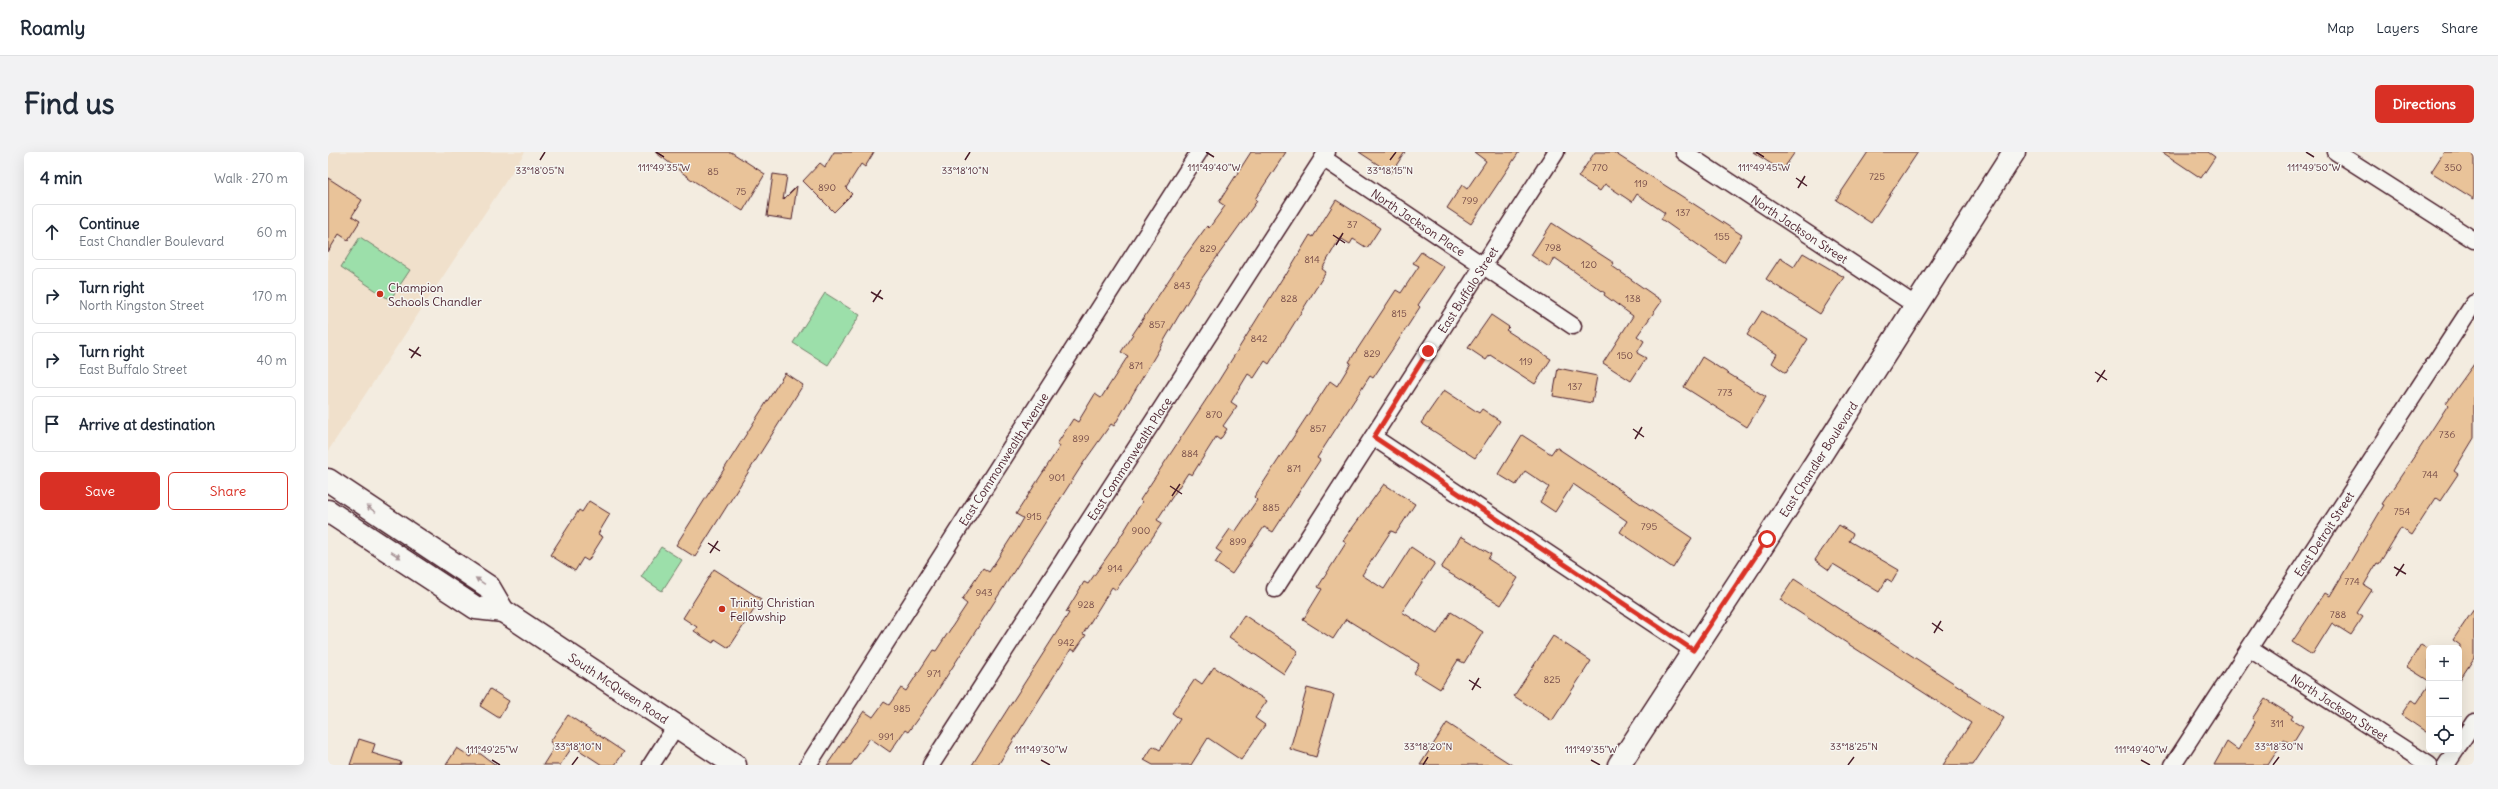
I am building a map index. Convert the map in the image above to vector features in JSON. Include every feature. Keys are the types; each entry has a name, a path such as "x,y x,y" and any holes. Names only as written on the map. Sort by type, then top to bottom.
{"main road":[{"name":"East Chandler Boulevard","path":"1619,765 1767,539 2014,152"},
{"name":"South McQueen Road","path":"328,480 490,587 503,611"},
{"name":"South McQueen Road","path":"328,511 476,608 503,611 735,765"}],"street":[{"name":"East Commonwealth Avenue","path":"808,765 1199,152"},
{"name":"East Buffalo Street","path":"1275,589 1556,152"},
{"name":"North Jackson Street","path":"1684,152 1915,305"},
{"path":"2336,152 2474,240"},
{"name":"North Jackson Place","path":"1325,155 1483,266 1573,326"},
{"name":"East Commonwealth Place","path":"931,765 1325,155"},
{"name":"East Detroit Street","path":"2173,765 2474,303"},
{"path":"1374,437 1693,650"},
{"name":"North Jackson Street","path":"2250,649 2429,765"},
{"path":"2462,740 2474,722"},
{"path":"651,765 676,726"},
{"path":"2446,765 2454,753"}],"shaded area":[{"name":"Champion Schools Chandler","path":"328,152 525,152 328,451"}],"green space":[{"path":"360,237 410,270 390,300 341,267"},
{"path":"825,293 860,315 828,365 793,343"},
{"path":"661,547 682,560 662,591 641,577"}],"building":[{"path":"655,152 731,152 765,174 743,211 692,180"},
{"path":"834,152 874,152 865,167 861,164 846,188 852,194 834,212 803,181 820,163 825,167"},
{"path":"1251,152 1286,152 1255,199 1257,201 1202,278 1114,426 1111,424 1084,462 934,696 908,732 905,730 890,752 870,738 851,765 827,765 864,711 873,717 884,702 889,705 901,688 906,691 933,650 936,651 967,604 962,600 983,568 989,572 1016,530 1023,518 1016,514 1060,446 1057,444 1073,419 1078,422 1095,394 1101,398 1128,356 1121,352 1180,263 1207,226 1209,228 1225,206 1219,202"},
{"path":"1359,152 1405,152 1391,173"},
{"path":"1474,152 1519,152 1471,224 1447,208 1462,185 1467,189 1486,161"},
{"path":"1595,152 1613,152 1742,235 1724,263 1661,219 1665,213 1637,194 1632,202 1605,184 1600,191 1578,177"},
{"path":"1753,152 1795,152 1782,171"},
{"path":"1868,152 1918,152 1871,223 1836,200"},
{"path":"2162,152 2208,152 2215,157 2201,178"},
{"path":"2444,152 2474,152 2474,199 2431,172"},
{"path":"773,174 787,176 783,200 797,186 792,220 767,216"},
{"path":"328,178 362,200 352,216 360,221 348,240 339,234 328,252"},
{"path":"1336,200 1380,228 1367,248 1353,239 1350,244 1340,238 1322,269 1326,272 1269,364 1265,361 1254,378 1248,374 1231,402 1237,406 1223,426 1227,429 1220,440 1216,437 1192,475 1188,473 1157,520 1162,523 1116,590 1112,587 1083,634 1086,635 1075,651 1071,649 998,765 972,765 1069,613 1066,612 1084,582 1088,584 1116,544 1142,502 1140,500 1219,380 1310,235 1313,237"},
{"path":"1552,223 1614,263 1612,266 1662,301 1637,336 1644,341 1637,353 1646,358 1631,381 1603,363 1633,316 1604,295 1605,293 1555,258 1549,267 1531,255"},
{"path":"1421,252 1444,267 1418,305 1420,307 1396,344 1373,378 1370,376 1317,458 1320,460 1273,532 1264,527 1232,574 1215,563 1222,553 1216,549 1230,529 1235,532 1257,500 1254,497 1330,381 1337,386 1351,363 1349,362 1396,290 1401,293 1419,266 1413,263"},
{"path":"1803,253 1844,277 1820,314 1766,279 1780,258 1794,267"},
{"path":"1762,311 1808,339 1786,373 1772,363 1777,354 1747,335"},
{"path":"1491,315 1509,327 1506,330 1551,359 1535,384 1490,355 1486,360 1468,348"},
{"path":"1702,357 1766,397 1747,427 1684,387"},
{"path":"2474,364 2474,438 2454,471 2458,474 2440,501 2436,498 2412,535 2401,528 2379,564 2377,563 2364,585 2372,590 2357,613 2363,617 2351,635 2332,623 2312,655 2292,642 2325,593 2330,596 2384,505 2382,504 2448,405 2446,403"},
{"path":"1558,368 1597,376 1592,403 1553,396"},
{"path":"785,373 803,385 695,557 676,545"},
{"path":"1444,390 1479,413 1482,409 1500,421 1475,458 1421,423"},
{"path":"1522,435 1551,454 1556,447 1692,538 1673,568 1620,532 1627,521 1573,484 1555,512 1540,502 1549,487 1525,471 1516,485 1498,474"},
{"path":"1384,484 1415,504 1396,533 1391,531 1362,575 1384,589 1411,547 1435,563 1402,612 1437,634 1451,612 1483,632 1464,663 1458,660 1440,689 1414,673 1419,664 1346,619 1333,639 1303,620 1322,589 1318,587 1346,543 1343,541"},
{"path":"589,501 610,514 598,534 603,537 588,561 583,558 575,571 550,555 579,510 582,512"},
{"path":"1839,525 1853,534 1849,541 1899,570 1892,582 1887,579 1879,592 1833,564 1829,570 1815,560"},
{"path":"1461,536 1491,554 1488,559 1518,578 1501,605 1441,568"},
{"name":"Trinity Christian Fellowship","path":"714,569 761,599 729,648 715,639 713,643 694,631 697,627 683,618"},
{"path":"1794,579 1969,693 1968,695 2004,718 1973,765 1943,765 1971,723 1780,600"},
{"path":"2474,609 2474,658 2462,676 2462,645 2453,640"},
{"path":"1244,615 1298,651 1284,674 1229,637"},
{"path":"1553,636 1591,661 1552,721 1514,696"},
{"path":"2421,644 2426,647 2426,679 2407,667"},
{"path":"1214,667 1267,701 1255,718 1265,725 1241,760 1208,738 1191,765 1153,765 1144,760 1153,746 1160,750 1180,719 1172,713 1195,679 1202,684"},
{"path":"1307,688 1334,695 1316,757 1290,749"},
{"path":"490,689 509,701 499,718 480,706"},
{"path":"2426,690 2426,732 2401,715 2411,700 2417,703"},
{"path":"2265,699 2293,716 2291,719 2303,726 2292,744 2284,740 2268,765 2214,765 2227,742 2238,750 2255,722 2252,719"},
{"path":"568,715 624,752 615,765 602,765 573,746 560,765 543,765 555,746 550,742"},
{"path":"1447,723 1512,765 1420,765"},
{"path":"359,739 375,744 372,753 401,762 400,765 350,765"},
{"path":"457,748 471,757 475,750 496,765 446,765"}],"place":[{"name":"Champion Schools Chandler","path":"380,294"},
{"name":"Trinity Christian Fellowship","path":"722,609"}],"route":[{"path":"1428,351 1374,437 1693,650 1767,539"}]}
